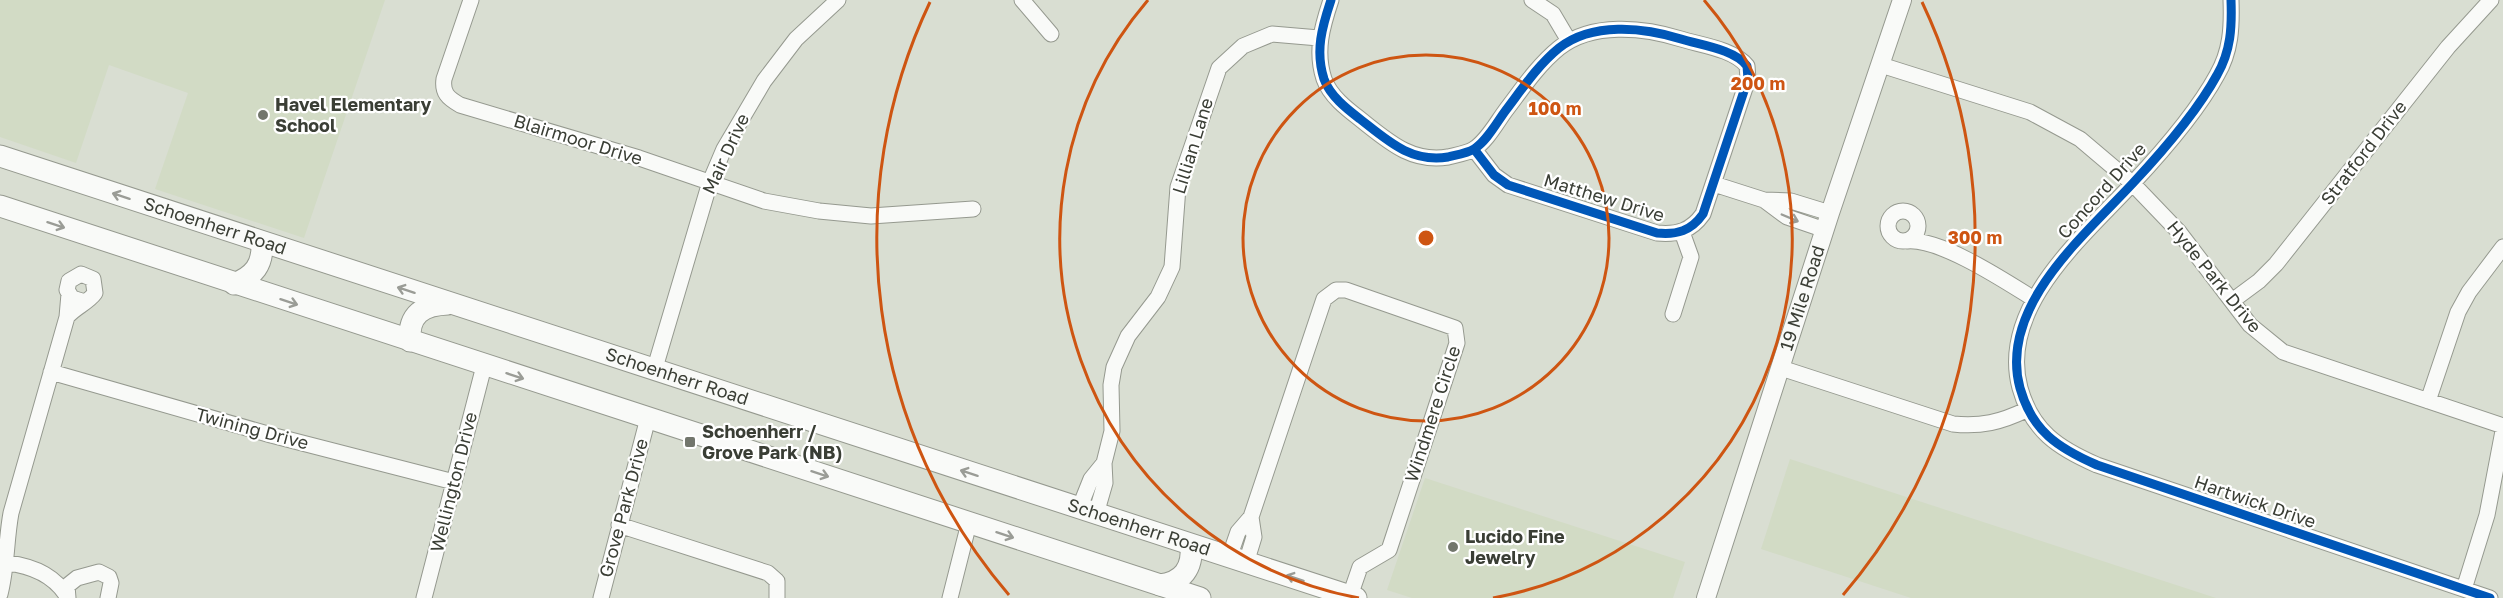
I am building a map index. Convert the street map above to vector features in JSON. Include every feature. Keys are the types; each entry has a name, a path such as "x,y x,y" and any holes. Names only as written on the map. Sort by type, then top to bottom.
{"main road":[{"name":"Schoenherr Road","path":"0,156 1353,597"},
{"path":"0,206 1200,598"},
{"path":"234,284 247,279 259,266 262,243"},
{"path":"410,341 410,324 418,312 434,304 449,304"},
{"path":"1160,585 1177,580 1187,571 1191,559 1191,545"}],"street":[{"name":"Blairmoor Drive","path":"471,0 444,79 443,89 447,96 460,105 710,182 764,201 819,211 872,216 974,209"},
{"name":"Mair Drive","path":"654,371 710,182 724,149 764,81 796,39 838,0"},
{"path":"1022,0 1051,34"},
{"path":"1331,0 1319,38 1325,82 1335,97 1398,149 1423,158 1438,158 1474,149 1540,66 1569,41 1553,14 1532,0"},
{"name":"19 Mile Road","path":"1706,598 1827,222 1902,0"},
{"name":"Concord Drive","path":"2026,410 2019,384 2016,352 2022,324 2034,299 2074,246 2132,183 2217,76 2230,42 2231,0"},
{"name":"Stratford Drive","path":"2232,301 2259,281 2276,264 2448,47 2491,0"},
{"name":"Matthew Drive","path":"1474,149 1494,175 1508,185 1657,233 1671,235 1696,224 1703,214 1714,184 1748,79 1747,66 1743,60 1661,33 1638,30 1599,32 1569,41"},
{"name":"Lillian Lane","path":"1088,512 1105,483 1104,463 1112,431 1111,385 1114,367 1128,336 1158,297 1172,267 1178,187 1219,68 1243,46 1272,34 1319,38"},
{"name":"Hyde Park Drive","path":"1881,65 2030,112 2080,139 2132,183 2193,248 2260,335 2283,352 2503,426"},
{"path":"1714,184 1764,200 1791,201 1827,222"},
{"path":"1926,242 1915,217 1907,212 1897,212 1890,218 1889,233 1897,240 1926,242 1980,267 2034,299"},
{"path":"1907,241 1915,235 1918,226"},
{"path":"1673,314 1691,257 1682,232"},
{"path":"2428,401 2458,312 2469,292 2503,247"},
{"path":"0,594 7,563 7,534 11,513 67,317 68,285 72,277 81,274 90,276 95,284 95,293 67,317"},
{"name":"Windmere Circle","path":"1238,560 1254,537 1251,517 1321,304 1329,294 1336,290 1346,290 1455,328 1457,343 1389,550 1360,567 1353,597"},
{"path":"69,294 76,301 85,302"},
{"name":"Wellington Drive","path":"424,598 484,366"},
{"path":"1781,368 1953,424 1973,426 1996,423 2026,410"},
{"name":"Twining Drive","path":"51,372 271,435 453,482"},
{"name":"Hartwick Drive","path":"2026,410 2051,440 2070,453 2097,465 2490,598"},
{"name":"Grove Park Drive","path":"601,598 648,418"},
{"path":"2464,589 2487,515 2503,431"},
{"path":"950,598 969,523"},
{"path":"619,525 768,573 777,581 777,598"},
{"path":"7,563 32,568 56,582 68,598"},
{"path":"56,582 94,572 109,577 111,583 108,598"},
{"path":"68,598 67,586 77,578"}],"shaded area":[{"name":"Havel Elementary School","path":"0,0 385,0 304,238 155,189 188,93 109,65 76,163 0,137"},
{"path":"1790,459 2216,598 1911,598 1761,549"},
{"path":"1425,478 1685,562 1673,598 1412,598 1387,590"}],"cycle path":[{"path":"1331,0 1322,29 1320,49 1321,69 1327,85 1344,106 1380,135 1401,148 1423,157 1448,157 1469,152 1474,149 1479,146 1544,62 1559,48 1587,34 1618,29 1651,32 1734,55 1747,66 1748,79 1703,214 1683,231 1657,233 1508,185 1494,175 1474,149"},
{"path":"2231,0 2231,29 2228,48 2222,66 2209,88 2189,117 2155,158 2070,250 2050,275 2033,302 2021,329 2017,358 2020,388 2025,403 2039,427 2048,436 2070,452 2097,465 2490,598"}],"place":[{"name":"Havel Elementary School","path":"263,115"},
{"name":"Schoenherr / Grove Park (NB)","path":"690,442"},
{"name":"Lucido Fine Jewelry","path":"1453,547"}]}
